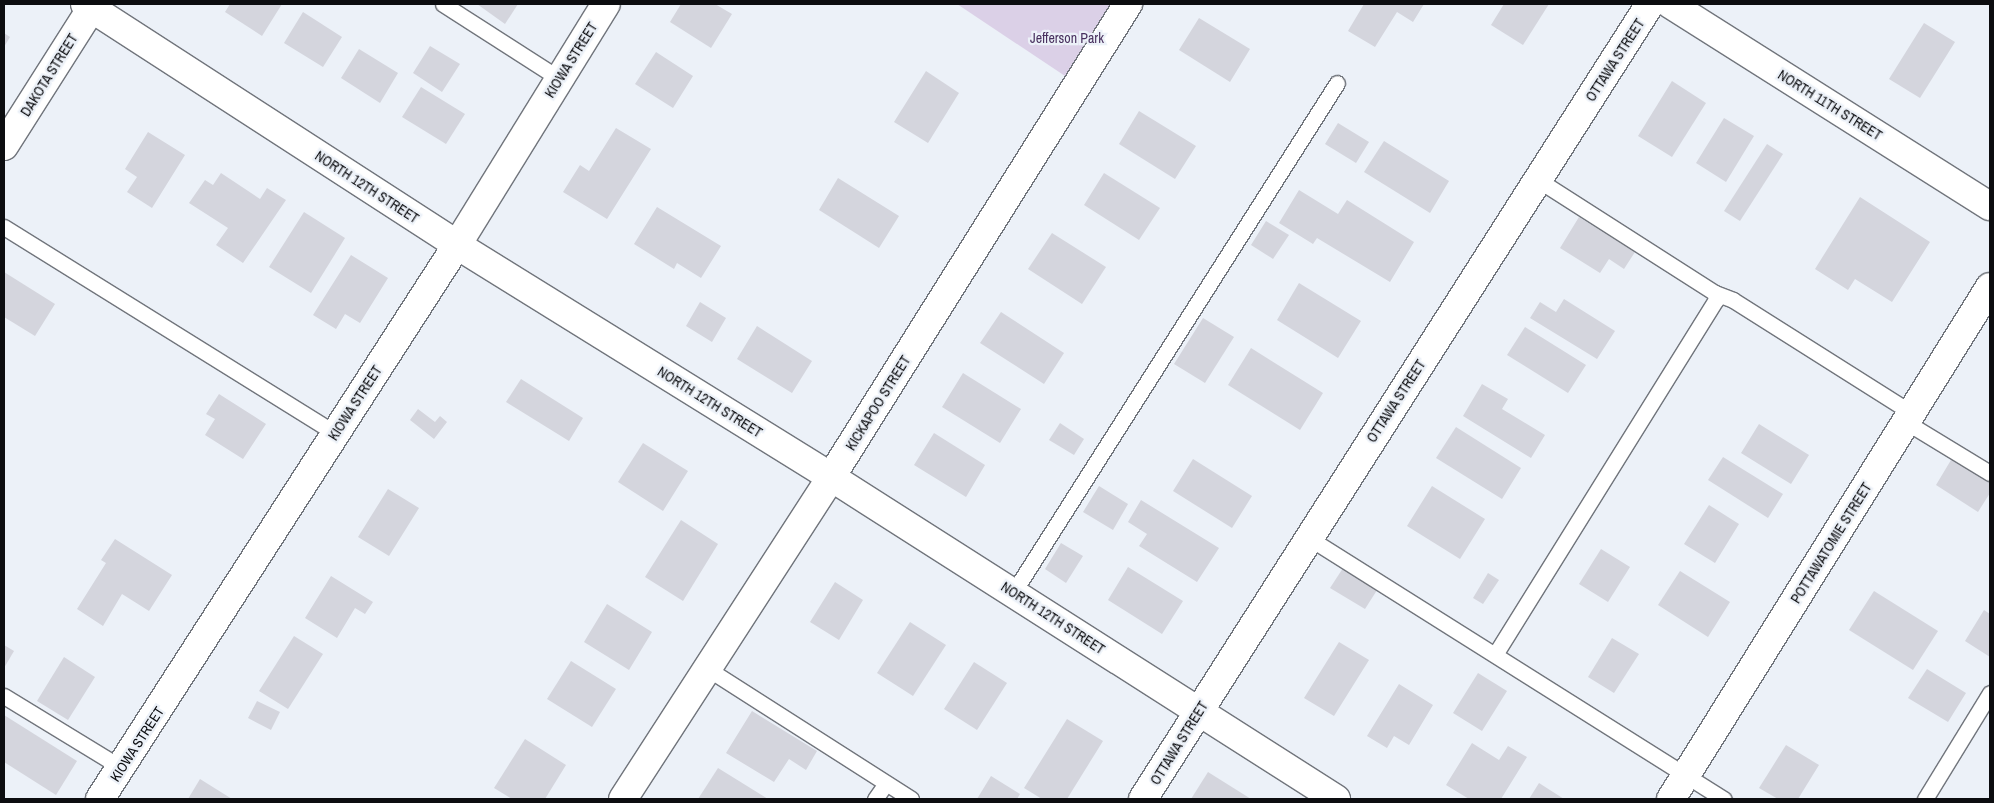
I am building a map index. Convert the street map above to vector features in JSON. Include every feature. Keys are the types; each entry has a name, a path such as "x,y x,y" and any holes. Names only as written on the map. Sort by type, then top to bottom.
{"street":[{"name":"KIOWA STREET","path":"100,799 122,768 457,245 606,4"},
{"name":"KICKAPOO STREET","path":"624,799 832,477 1128,4"},
{"name":"OTTAWA STREET","path":"1143,799 1650,4"},
{"name":"NORTH 11TH STREET","path":"1670,4 1990,206"},
{"name":"NORTH 12TH STREET","path":"90,5 457,245 832,477 1336,799"},
{"name":"DAKOTA STREET","path":"4,146 90,5"},
{"name":"POTTAWATOMIE STREET","path":"1671,799 1990,287"}],"lane":[{"path":"443,4 560,79"},
{"path":"1013,593 1337,82"},
{"path":"1538,180 1715,293 1733,300 1990,472"},
{"path":"4,226 336,434"},
{"path":"1496,653 1626,448 1716,300 1715,293"},
{"path":"1309,538 1496,653 1685,776 1724,799"},
{"path":"708,669 911,799"},
{"path":"1925,799 1990,693"},
{"path":"4,696 122,768"},
{"path":"876,799 886,783"}],"green space":[{"name":"Jefferson Park","path":"957,4 1128,4 1077,84"}],"building":[{"path":"230,4 282,4 262,36 225,12"},
{"path":"477,4 518,4 505,24"},
{"path":"681,4 715,4 732,14 711,48 670,22"},
{"path":"1364,4 1424,4 1413,22 1397,12 1375,47 1348,31"},
{"path":"1504,4 1549,4 1523,45 1491,25"},
{"path":"303,12 342,37 323,67 284,43"},
{"path":"1199,18 1250,49 1230,82 1179,50"},
{"path":"1924,23 1955,42 1920,98 1889,79"},
{"path":"4,33 10,37 4,47"},
{"path":"430,46 460,64 442,92 413,73"},
{"path":"359,49 398,73 380,103 341,78"},
{"path":"656,52 693,76 673,108 635,84"},
{"path":"926,71 959,93 928,143 894,122"},
{"path":"1672,81 1706,103 1672,157 1638,136"},
{"path":"421,87 465,114 446,144 402,117"},
{"path":"1139,111 1196,146 1175,179 1119,144"},
{"path":"1724,118 1754,136 1726,182 1696,163"},
{"path":"1338,123 1369,142 1356,163 1325,144"},
{"path":"616,128 651,149 607,219 563,192 580,165 589,171"},
{"path":"148,132 185,155 152,208 127,192 137,177 125,169"},
{"path":"1384,141 1449,181 1430,213 1364,172"},
{"path":"1767,144 1783,154 1740,221 1724,211"},
{"path":"221,173 260,199 267,188 286,200 243,263 216,245 228,228 189,203 205,180 213,185"},
{"path":"1104,173 1160,208 1139,240 1084,205"},
{"path":"838,178 899,216 879,248 819,210"},
{"path":"1299,190 1338,214 1347,200 1414,242 1390,282 1317,238 1313,244 1279,223"},
{"path":"1860,197 1930,242 1892,302 1855,279 1848,290 1815,269"},
{"path":"657,207 721,246 701,278 677,263 674,269 634,244"},
{"path":"304,212 345,238 311,293 269,267"},
{"path":"1579,217 1635,252 1624,269 1609,259 1600,273 1560,248"},
{"path":"1266,221 1289,235 1273,259 1251,245"},
{"path":"1052,233 1106,267 1082,304 1028,269"},
{"path":"351,255 388,278 360,323 345,314 336,329 313,315"},
{"path":"4,272 55,304 35,336 4,317"},
{"path":"1299,283 1361,321 1338,358 1277,320"},
{"path":"1564,299 1615,331 1597,359 1530,318 1540,302 1556,312"},
{"path":"700,302 726,318 712,342 686,326"},
{"path":"1001,312 1064,353 1044,384 980,343"},
{"path":"1203,318 1234,337 1205,383 1174,364"},
{"path":"757,326 812,361 792,393 737,359"},
{"path":"1525,327 1586,365 1568,393 1507,355"},
{"path":"1251,348 1323,393 1300,430 1228,385"},
{"path":"963,373 1021,409 1000,443 942,407"},
{"path":"521,379 583,418 569,441 506,402"},
{"path":"1482,384 1508,399 1502,409 1545,435 1531,458 1463,416"},
{"path":"219,394 266,424 243,459 205,435 215,419 206,414"},
{"path":"418,409 435,422 440,416 447,422 434,439 410,420"},
{"path":"1060,423 1084,439 1074,455 1049,440"},
{"path":"1759,424 1809,455 1791,484 1741,453"},
{"path":"1456,427 1521,468 1502,499 1436,458"},
{"path":"934,433 985,465 966,497 914,465"},
{"path":"643,443 688,471 663,511 618,482"},
{"path":"1954,455 1990,478 1990,493 1978,512 1936,485"},
{"path":"1723,457 1783,494 1768,518 1708,480"},
{"path":"1193,459 1252,496 1232,528 1173,491"},
{"path":"1099,486 1128,504 1113,530 1083,512"},
{"path":"1432,486 1485,519 1460,559 1407,526"},
{"path":"388,489 419,508 389,556 358,537"},
{"path":"1141,500 1219,548 1197,582 1139,546 1147,534 1128,522"},
{"path":"1709,505 1739,524 1715,563 1684,544"},
{"path":"681,520 718,544 683,601 645,577"},
{"path":"115,539 172,575 149,611 122,594 103,626 77,609 106,563 101,560"},
{"path":"1061,543 1083,556 1066,583 1045,569"},
{"path":"1601,549 1630,567 1608,602 1579,584"},
{"path":"1345,565 1379,587 1365,609 1330,588"},
{"path":"1128,567 1183,601 1162,634 1108,600"},
{"path":"1680,571 1730,602 1708,637 1658,605"},
{"path":"1488,573 1499,580 1483,604 1473,598"},
{"path":"331,576 373,602 365,614 355,608 337,638 305,618"},
{"path":"835,582 863,600 839,640 810,622"},
{"path":"1874,591 1938,631 1913,670 1849,630"},
{"path":"607,604 652,632 629,670 584,642"},
{"path":"1984,610 1990,614 1990,657 1965,641"},
{"path":"910,622 946,645 913,696 877,673"},
{"path":"294,636 323,654 288,709 259,691"},
{"path":"1612,638 1639,654 1614,693 1588,677"},
{"path":"1339,642 1369,660 1334,716 1304,698"},
{"path":"4,645 14,651 4,668"},
{"path":"64,657 95,677 68,720 37,701"},
{"path":"571,661 616,689 592,727 547,699"},
{"path":"974,662 1007,683 977,730 944,709"},
{"path":"1927,669 1966,693 1948,722 1908,698"},
{"path":"1478,673 1507,691 1482,731 1453,713"},
{"path":"1399,684 1433,705 1409,745 1394,736 1387,748 1367,736"},
{"path":"257,701 280,712 271,730 248,718"},
{"path":"752,711 817,751 806,770 789,759 774,782 726,753"},
{"path":"4,715 77,761 56,795 4,762"},
{"path":"1067,719 1103,741 1067,799 1042,799 1024,788"},
{"path":"525,739 566,765 545,799 512,799 494,788"},
{"path":"1472,743 1499,760 1508,746 1527,757 1501,799 1469,799 1446,785"},
{"path":"1786,745 1819,765 1798,799 1778,799 1759,788"},
{"path":"718,768 768,799 698,799"},
{"path":"1208,772 1251,799 1191,799"},
{"path":"991,776 1020,794 1017,799 977,799"},
{"path":"200,779 232,799 188,799"},
{"path":"1539,783 1564,799 1529,799"}]}
